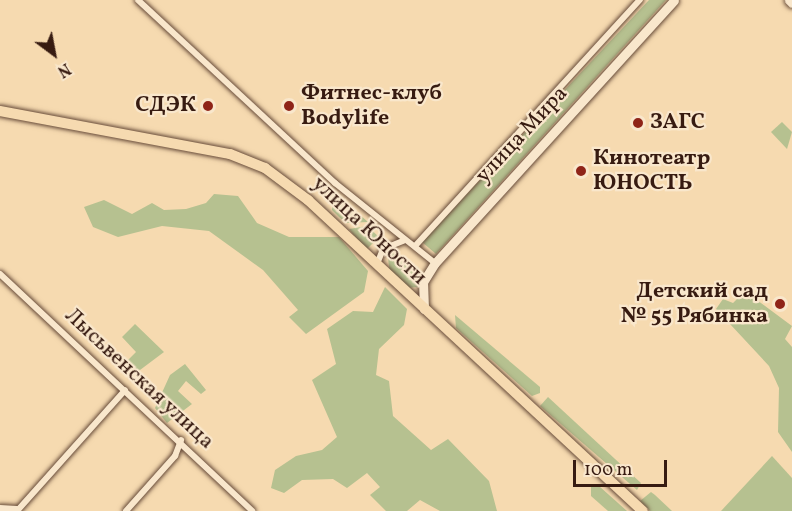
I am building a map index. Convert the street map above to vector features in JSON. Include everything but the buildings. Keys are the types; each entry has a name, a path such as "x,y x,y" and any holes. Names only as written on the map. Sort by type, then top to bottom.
{"main road":[{"name":"улица Юности","path":"0,111 239,157 286,182 643,511"}],"street":[{"path":"138,0 403,241 416,245 435,263"},
{"name":"улица Мира","path":"416,245 640,0"},
{"name":"улица Мира","path":"424,309 423,282 435,263 674,0"},
{"path":"377,264 383,249 403,241"},
{"name":"Лысьвенская улица","path":"0,274 181,440 252,511"},
{"path":"0,508 17,510 125,390"},
{"path":"126,511 175,456 181,440"}],"green space":[{"path":"649,0 666,0 436,254 422,242"},
{"path":"782,122 792,132 787,149 771,132"},
{"path":"333,191 368,222 346,223 339,217 332,210"},
{"path":"214,194 238,196 257,223 289,237 339,237 368,271 364,292 306,334 289,317 298,310 263,270 209,231 162,226 118,237 93,227 84,207 104,200 132,214 152,203 164,210 186,209 206,203"},
{"path":"367,226 379,237 366,250 349,229"},
{"path":"393,253 419,268 418,287 405,288 390,275 388,258"},
{"path":"385,287 407,309 404,325 379,349 376,375 389,381 393,416 431,450 448,439 489,481 497,511 440,511 420,500 407,511 386,511 370,495 380,487 367,473 347,488 333,479 302,480 284,493 271,488 275,470 296,456 322,450 337,437 312,380 336,364 327,329 353,311 373,312"},
{"path":"742,294 750,295 792,326 785,339 792,347 792,452 778,432 779,388 769,366 716,309 723,299 733,303"},
{"path":"455,315 540,387 540,393 532,396 456,328"},
{"path":"135,324 164,352 136,373 126,362 136,352 122,337"},
{"path":"185,364 206,390 201,394 186,381 178,391 192,404 167,423 155,408 170,375"},
{"path":"548,397 641,483 637,490 540,406"},
{"path":"772,456 792,478 792,511 721,511"},
{"path":"599,486 627,511 608,511 591,496 591,487"},
{"path":"651,492 672,511 650,511 640,501"}],"place":[{"name":"СДЭК","path":"208,106"},
{"name":"Фитнес-клуб Bodylife","path":"289,106"},
{"name":"ЗАГС","path":"638,123"},
{"name":"Кинотеатр ЮНОСТЬ","path":"581,171"},
{"name":"Детский сад № 55 Рябинка","path":"780,304"}]}
